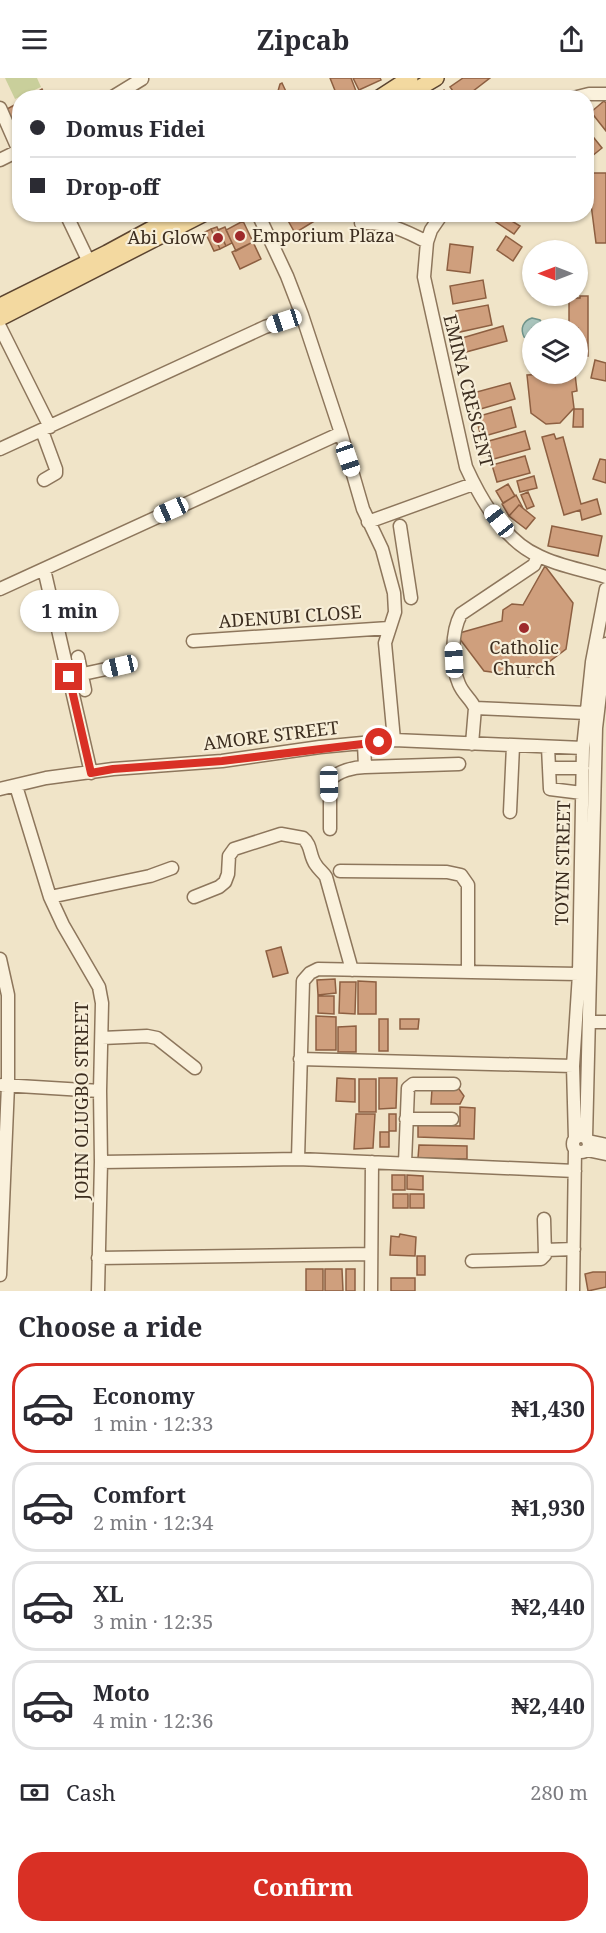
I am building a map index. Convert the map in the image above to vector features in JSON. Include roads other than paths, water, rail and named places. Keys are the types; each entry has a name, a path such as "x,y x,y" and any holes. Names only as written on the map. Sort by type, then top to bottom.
{"main road":[{"path":"391,90 410,78"},
{"path":"416,90 436,78"},
{"path":"0,306 164,222"},
{"path":"0,318 187,222"}],"street":[{"path":"124,90 142,79"},
{"path":"0,108 12,135"},
{"path":"70,222 89,262"},
{"path":"262,222 302,315 341,433 363,509 382,549 394,593 395,612 385,643 393,740"},
{"path":"361,223 378,222 393,225 427,242"},
{"name":"EMINA CRESCENT","path":"436,222 427,242 424,277 466,467 473,484 512,538 538,556 606,577"},
{"path":"0,449 255,332 302,315"},
{"path":"0,327 46,429 56,473 44,480"},
{"path":"0,589 341,433"},
{"path":"368,522 473,484"},
{"path":"400,526 411,598"},
{"path":"382,549 403,545"},
{"path":"472,744 475,708 472,701 462,691 455,673 456,622 461,614 534,565 538,556"},
{"path":"44,568 75,676 91,773"},
{"name":"TOYIN STREET","path":"582,1145 573,1066 579,974 583,748 592,662 606,589"},
{"name":"ADENUBI CLOSE","path":"193,641 389,628"},
{"name":"TOYIN STREET","path":"573,1291 575,1169 582,1145 590,1022 596,728 606,644"},
{"path":"78,657 75,676 85,690"},
{"path":"75,676 120,666"},
{"path":"475,708 586,714"},
{"name":"AMORE STREET","path":"0,789 46,778 113,769 222,761 393,740 583,748"},
{"path":"364,743 365,767"},
{"path":"510,812 513,746"},
{"path":"548,747 560,791 582,793"},
{"path":"330,829 330,780 336,774 356,767 459,764"},
{"path":"555,768 583,768"},
{"name":"JOHN OLUGBO STREET","path":"16,786 50,897 63,925 99,987 102,1038 98,1291"},
{"path":"194,897 219,887 225,882 229,856 234,849 281,834 303,837 310,846 315,865 326,877 352,970"},
{"path":"50,897 150,876 172,868"},
{"path":"340,870 461,874 468,885 468,971"},
{"path":"0,958 8,995 0,1275"},
{"path":"298,1159 303,981 310,973 318,969 579,974"},
{"path":"590,1022 606,1022"},
{"path":"102,1038 147,1036 157,1038 195,1068"},
{"path":"300,1059 573,1066"},
{"path":"405,1163 408,1088 413,1084 454,1084"},
{"path":"4,1085 100,1091"},
{"path":"406,1119 452,1119"},
{"path":"582,1145 606,1145"},
{"path":"582,1145 606,1154"},
{"path":"101,1162 298,1159 575,1169"},
{"path":"371,1291 372,1162"},
{"path":"472,1261 541,1259 545,1255 544,1219"},
{"path":"545,1250 574,1249"},
{"path":"99,1258 371,1254"}],"place":[{"name":"Emporium Plaza","path":"240,236"},
{"name":"Abi Glow","path":"218,238"},
{"name":"Catholic Church","path":"524,628"}]}
